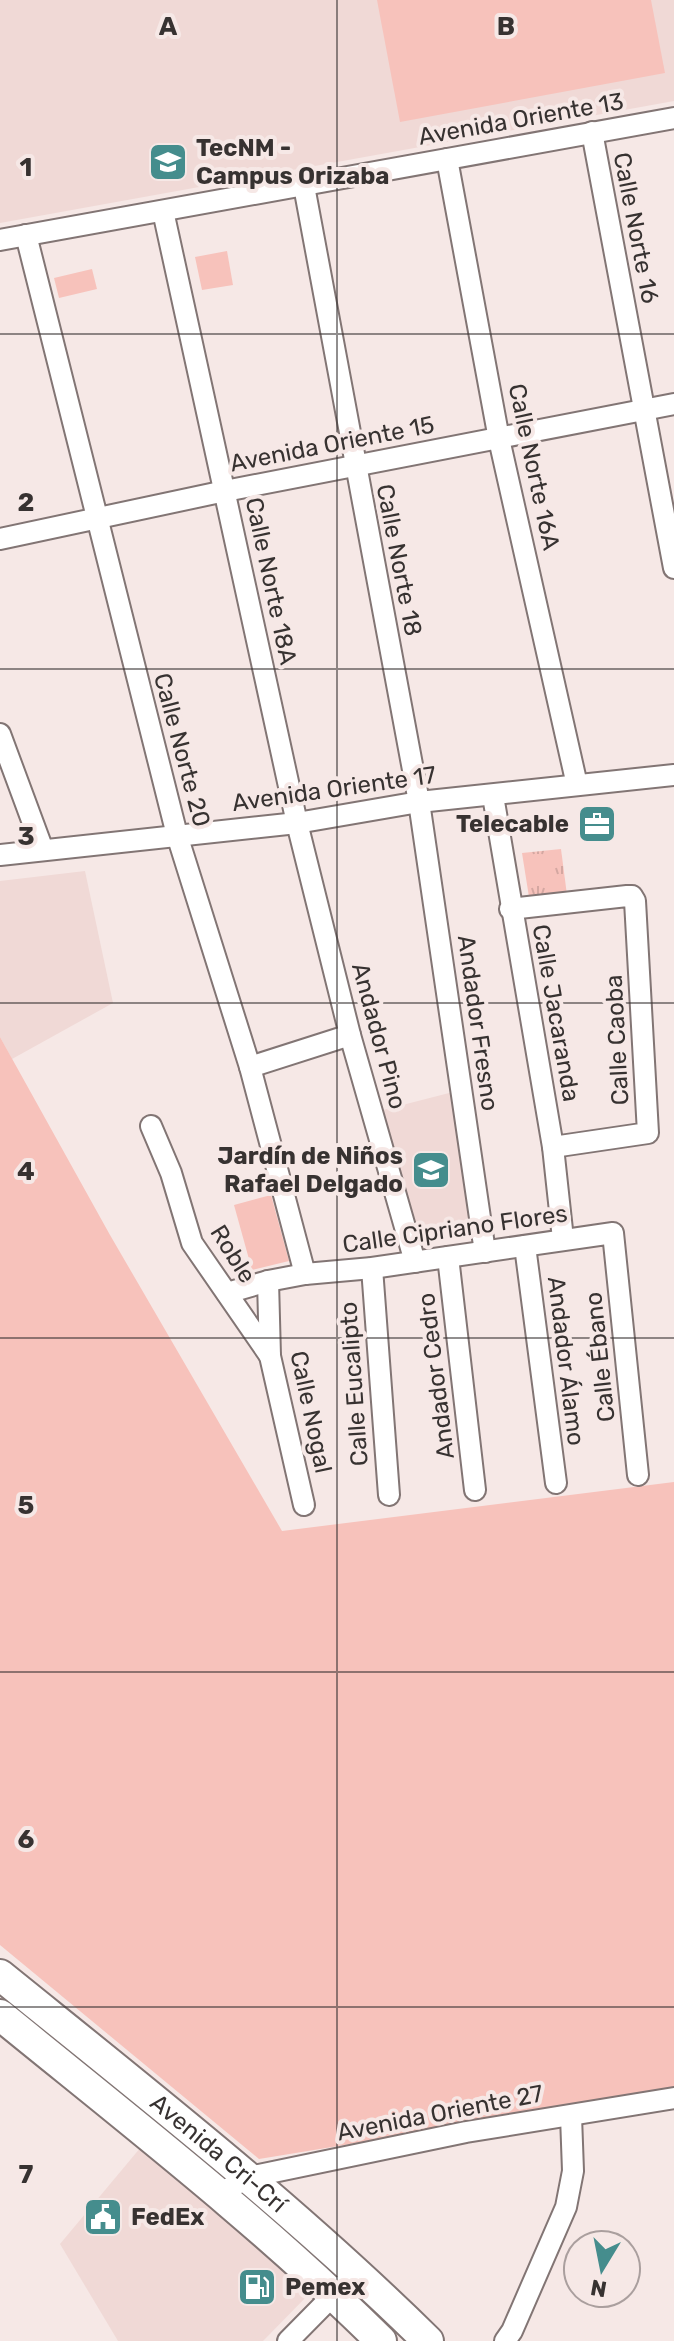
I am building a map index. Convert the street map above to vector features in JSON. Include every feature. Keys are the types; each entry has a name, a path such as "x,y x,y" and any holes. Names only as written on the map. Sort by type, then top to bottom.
{"main road":[{"name":"Avenida Cri-Crí","path":"0,1975 249,2177 428,2341"},
{"name":"Avenida Cri-Crí","path":"0,2015 219,2194 335,2295 381,2341"}],"street":[{"name":"Avenida Oriente 13","path":"0,240 674,118"},
{"name":"Calle Norte 16","path":"592,132 674,568"},
{"name":"Calle Norte 16A","path":"447,159 499,439 577,785"},
{"name":"Calle Norte 18","path":"304,186 354,467 419,802"},
{"name":"Calle Norte 18A","path":"163,211 297,823"},
{"name":"Calle Norte 20","path":"26,235 177,835 250,1067 305,1274"},
{"name":"Avenida Oriente 15","path":"0,539 225,491 674,404"},
{"path":"0,734 43,850"},
{"name":"Avenida Oriente 17","path":"0,855 297,823 419,802 674,775"},
{"name":"Calle Jacaranda","path":"493,796 553,1147 563,1239"},
{"name":"Andador Fresno","path":"419,802 485,1252"},
{"name":"Andador Pino","path":"297,823 350,1035 415,1262"},
{"name":"Calle Caoba","path":"510,909 632,896 635,901 648,1133 553,1147"},
{"path":"250,1067 350,1035"},
{"name":"Roble","path":"151,1126 171,1173 192,1243 270,1356"},
{"name":"Calle Cipriano Flores","path":"227,1293 305,1274 372,1268 613,1233"},
{"name":"Calle Ébano","path":"613,1233 638,1475"},
{"name":"Andador Álamo","path":"525,1246 556,1483"},
{"name":"Andador Cedro","path":"448,1257 475,1490"},
{"name":"Calle Eucalipto","path":"372,1268 389,1495"},
{"name":"Calle Nogal","path":"268,1281 270,1356 304,1505"},
{"name":"Avenida Oriente 27","path":"219,2194 249,2177 466,2132 674,2098"},
{"path":"505,2341 566,2207 573,2171 571,2116"},
{"path":"288,2341 356,2272"}],"shaded area":[{"name":"TecNM - Campus Orizaba","path":"0,0 674,0 674,101 0,223"},
{"path":"85,871 113,1003 12,1059 0,1037 0,881"},
{"name":"Jardín de Niños Rafael Delgado","path":"453,1092 475,1230 415,1239 379,1111"},
{"path":"141,2147 313,2290 263,2341 118,2341 60,2244"}],"green space":[{"path":"377,0 651,0 665,73 400,122"},
{"path":"227,251 233,285 202,290 195,257"},
{"path":"92,269 97,289 59,298 54,278"},
{"path":"561,849 567,895 529,897 522,853"},
{"path":"0,1037 110,1235 282,1531 674,1482 674,2091 259,2159 0,1945"},
{"path":"271,1195 289,1261 252,1270 234,1205"}],"place":[{"name":"TecNM - Campus Orizaba","path":"168,162"},
{"name":"Telecable","path":"597,824"},
{"name":"Jardín de Niños Rafael Delgado","path":"431,1170"},
{"name":"FedEx","path":"103,2217"},
{"name":"Pemex","path":"257,2287"}]}
